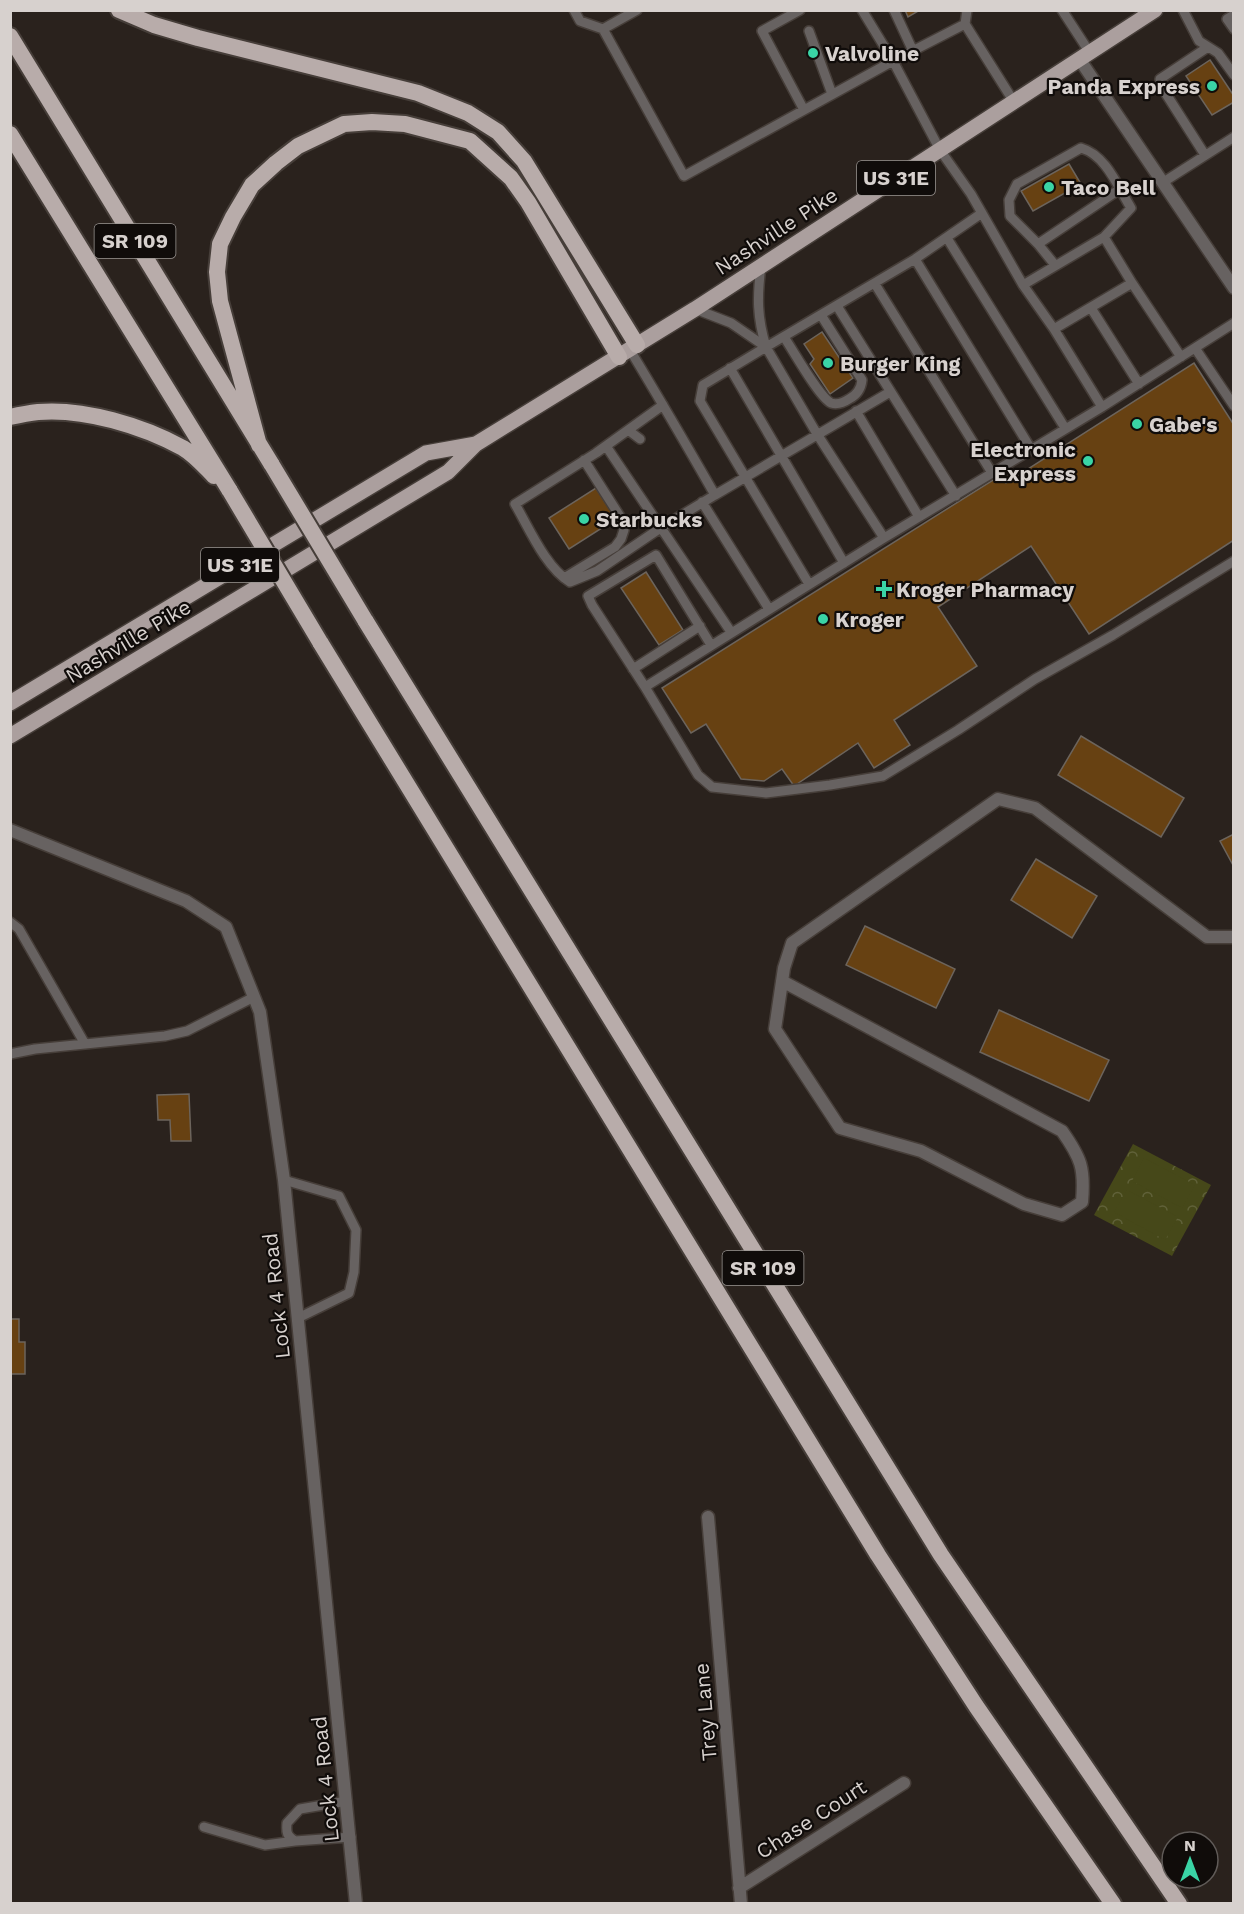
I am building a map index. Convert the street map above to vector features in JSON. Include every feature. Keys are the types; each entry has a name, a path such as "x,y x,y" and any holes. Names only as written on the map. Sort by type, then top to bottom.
{"highway":[{"path":"119,10 154,25 198,38 418,93 468,113 498,132 524,161 628,351"},
{"name":"SR 109","path":"10,36 671,1121 941,1555 1179,1904"},
{"path":"259,445 220,301 217,272 220,244 252,185 298,146 344,124 372,122 405,124 470,141 489,156 511,178 628,351"},
{"name":"SR 109","path":"10,134 878,1555 976,1706 1113,1904"},
{"path":"10,417 37,412 63,412 122,423 185,449 230,491"}],"main road":[{"name":"Nashville Pike","path":"15,733 448,472 476,444 695,309 1155,10"},
{"name":"Nashville Pike","path":"10,703 426,453 476,444"},
{"path":"10,744 15,733"}],"street":[{"path":"1085,56 1162,183 1233,288"},
{"path":"782,981 1062,1131 1078,1153 1084,1178 1082,1202 1062,1215 1033,1207 921,1151 840,1128 776,1029 782,981 784,968 792,943 998,799 1035,808 1207,937 1233,938"},
{"name":"Lock 4 Road","path":"10,830 186,901 226,927 260,1012 284,1180 356,1904"},
{"name":"Trey Lane","path":"708,1516 741,1904"},
{"name":"Chase Court","path":"739,1888 904,1782"}],"lane":[{"path":"574,10 580,21 603,29 684,176 965,24"},
{"path":"603,29 638,10"},
{"path":"800,10 762,32 804,110"},
{"path":"862,10 893,61 940,150 971,194 1023,285 1054,329 1102,407"},
{"path":"894,10 913,51"},
{"path":"967,10 965,24 1014,102"},
{"path":"1062,10 1085,56"},
{"path":"1183,10 1199,41 1218,53 1233,75"},
{"path":"1228,15 1233,29"},
{"path":"809,31 832,94"},
{"path":"1205,155 1161,86 1160,79 1208,47"},
{"path":"1162,183 1233,137"},
{"path":"1023,285 1104,237 1131,208 1105,165 1089,150 1081,148 1017,183 1009,200 1010,216 1055,265"},
{"path":"1038,244 1119,189"},
{"path":"809,584 700,401 703,385 875,284 982,213"},
{"path":"1104,237 1181,357"},
{"path":"947,238 1065,428"},
{"path":"915,259 1031,449"},
{"path":"761,266 757,306 759,326 766,347 884,538"},
{"path":"1054,329 1132,283"},
{"path":"875,284 992,473"},
{"path":"837,306 956,496"},
{"path":"1091,308 1139,384"},
{"path":"695,309 730,323 766,347"},
{"path":"784,337 828,402 837,404 846,401 855,395 861,387 862,380 820,315"},
{"path":"645,687 884,538 1102,407 1233,323"},
{"path":"1195,348 1233,406"},
{"path":"628,351 663,405 715,495"},
{"path":"730,368 844,563"},
{"path":"663,405 606,446 515,504 539,547 560,576 570,582 597,571 744,476 890,392"},
{"path":"856,411 919,517"},
{"path":"628,430 640,439"},
{"path":"606,446 731,633"},
{"path":"564,578 615,547 624,530 621,518 584,460"},
{"path":"702,502 769,609"},
{"path":"711,645 656,555 588,596 698,775 712,787 766,793 830,785 883,776 1035,679 1152,612 1233,561"},
{"path":"673,582 690,570"},
{"path":"597,571 605,585"},
{"path":"633,669 700,626"},
{"path":"10,922 19,929 85,1044"},
{"path":"10,1054 35,1049 165,1036 187,1031 254,997"},
{"path":"284,1180 339,1196 356,1230 354,1272 348,1293 298,1318"},
{"path":"295,1841 286,1833 287,1823 300,1809 347,1801"},
{"path":"204,1827 265,1845 351,1838"}],"green space":[{"path":"1133,1144 1211,1185 1172,1256 1094,1215"},
{"path":"1144,1158 1195,1185 1182,1208 1132,1181"},
{"path":"1127,1190 1178,1217 1165,1240 1114,1212"}],"building":[{"path":"905,10 920,10 908,17"},
{"path":"1210,60 1234,96 1234,102 1212,115 1186,76"},
{"path":"1069,164 1081,184 1033,211 1021,191"},
{"path":"822,332 853,378 830,394 810,364 814,359 804,344"},
{"path":"1194,363 1234,425 1234,540 1089,634 1031,546 938,607 977,666 894,720 910,745 874,768 858,743 794,786 782,769 764,781 741,779 706,724 691,733 662,688 1001,475 1006,483"},
{"path":"596,488 616,519 569,549 549,518"},
{"path":"646,572 683,630 659,645 621,588"},
{"path":"1081,736 1184,798 1161,837 1058,775"},
{"path":"1234,834 1234,867 1220,841"},
{"path":"1036,859 1097,896 1072,938 1011,900"},
{"path":"865,926 955,969 936,1008 846,965"},
{"path":"999,1010 1109,1060 1089,1101 980,1052"},
{"path":"189,1094 191,1141 171,1141 170,1120 158,1120 157,1095"},
{"path":"10,1319 19,1319 19,1342 25,1342 25,1374 10,1374"}],"place":[{"name":"Valvoline","path":"813,53"},
{"name":"Panda Express","path":"1212,86"},
{"name":"Taco Bell","path":"1049,187"},
{"name":"Burger King","path":"828,363"},
{"name":"Gabe's","path":"1137,424"},
{"name":"Electronic Express","path":"1088,461"},
{"name":"Starbucks","path":"584,519"},
{"name":"Kroger Pharmacy","path":"884,589"},
{"name":"Kroger","path":"823,619"}]}
